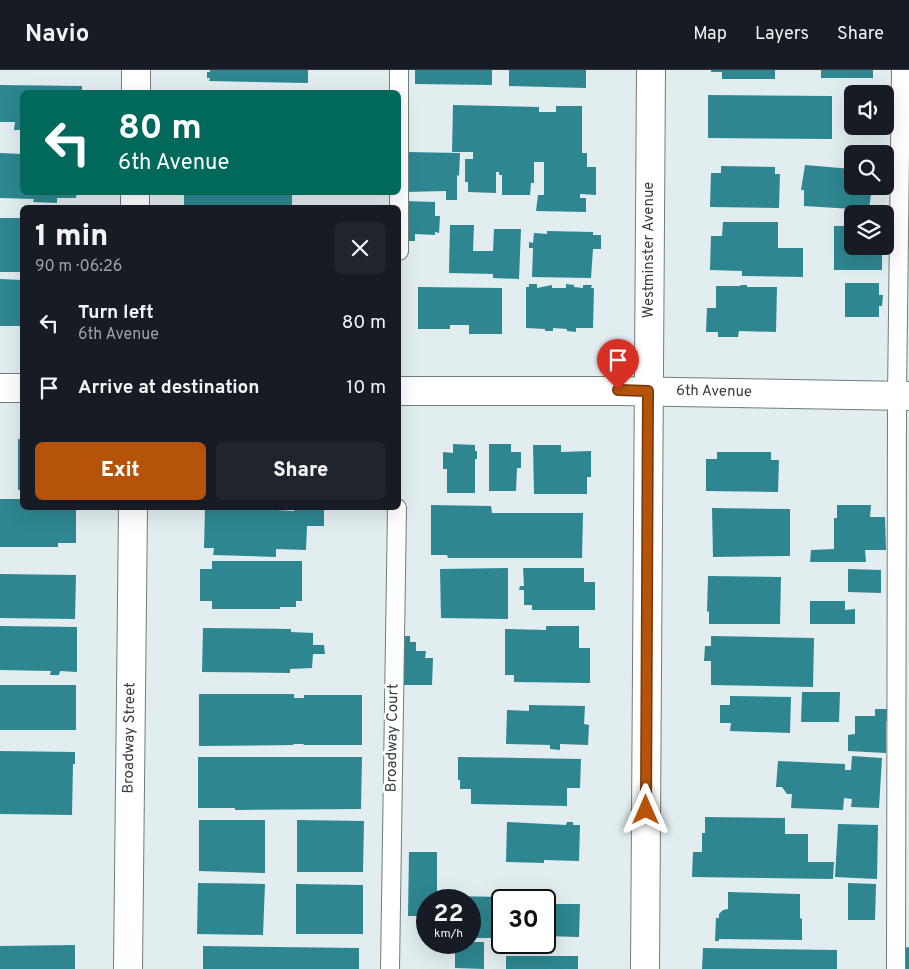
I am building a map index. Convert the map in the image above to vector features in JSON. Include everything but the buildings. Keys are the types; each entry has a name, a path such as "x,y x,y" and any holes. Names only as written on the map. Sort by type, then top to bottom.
{"street":[{"path":"136,70 136,90"},
{"name":"Westminster Avenue","path":"645,969 651,70"},
{"path":"0,388 20,388"},
{"name":"6th Avenue","path":"401,391 648,391 903,396"},
{"name":"Broadway Street","path":"128,969 133,510"}],"lane":[{"path":"399,70 399,90"},
{"path":"896,969 903,396 901,70"},
{"name":"Broadway Court","path":"390,969 397,510"}],"route":[{"path":"618,390 648,391 646,810"}]}
